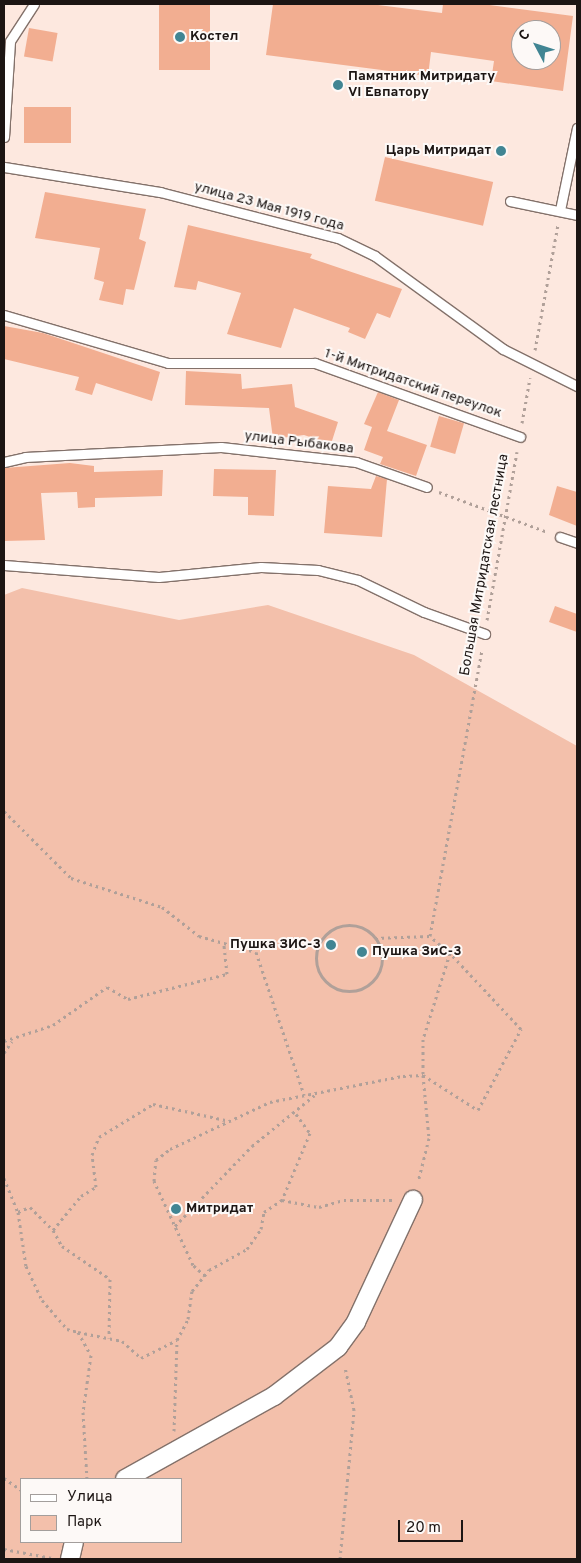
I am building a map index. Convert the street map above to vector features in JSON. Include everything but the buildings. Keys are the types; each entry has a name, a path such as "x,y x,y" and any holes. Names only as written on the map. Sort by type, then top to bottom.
{"street":[{"path":"126,1478 274,1396 338,1347 356,1322 413,1200"},
{"path":"70,1559 74,1543"}],"lane":[{"path":"4,137 10,40 34,4"},
{"path":"560,210 577,128"},
{"name":"улица 23 Мая 1919 года","path":"4,167 160,192 338,238 375,256 503,349 577,386"},
{"path":"510,200 577,215"},
{"name":"1-й Митридатский переулок","path":"4,315 168,364 315,363 520,437"},
{"name":"улица Рыбакова","path":"4,462 25,457 221,447 356,462 427,487"},
{"path":"560,537 577,543"},
{"path":"4,564 158,577 261,567 318,570 358,580 424,612 485,634"}],"path":[{"name":"Большая Митридатская лестница","path":"430,936 485,634 503,516 520,437 560,210"},
{"path":"427,487 560,537"},
{"path":"4,811 71,878 162,908 200,936 224,945 256,952 304,1095"},
{"path":"205,1276 194,1265 154,1181 156,1160 226,1120 270,1102 423,1075 478,1110 521,1029 450,953 430,936 375,938 353,925 329,932 316,954 322,978 344,991 368,984 381,963 375,938"},
{"path":"4,1040 12,1040 53,1025 107,987 128,999 227,974 224,945"},
{"path":"282,1200 319,1207 344,1200 413,1200 429,1138 423,1075 423,1039 450,953"},
{"path":"4,1053 12,1040"},
{"path":"175,1226 252,1146 296,1114 316,1094"},
{"path":"53,1230 82,1196 96,1187 92,1155 99,1137 120,1120 153,1104 226,1120"},
{"path":"174,1451 177,1340 188,1319 192,1291 205,1276 247,1249 261,1229 264,1212 282,1200 310,1133 296,1114"},
{"path":"4,1178 18,1212 26,1266 42,1300 67,1329 122,1341 141,1358 177,1340"},
{"path":"18,1212 30,1207 53,1230 62,1246 110,1279 109,1338"},
{"path":"78,1332 91,1356 83,1412 88,1478"},
{"path":"338,1347 354,1410 340,1559"},
{"path":"4,1478 20,1489"},
{"path":"4,1549 63,1559"}],"green space":[{"path":"22,588 179,620 268,605 414,655 577,746 577,1559 4,1559 4,595"}],"place":[{"name":"Костел","path":"180,37"},
{"name":"Памятник Митридату VI Евпатору","path":"338,85"},
{"name":"Царь Митридат","path":"501,151"},
{"name":"Пушка ЗИС-3","path":"331,945"},
{"name":"Пушка ЗиС-3","path":"362,952"},
{"name":"Митридат","path":"176,1209"}]}
